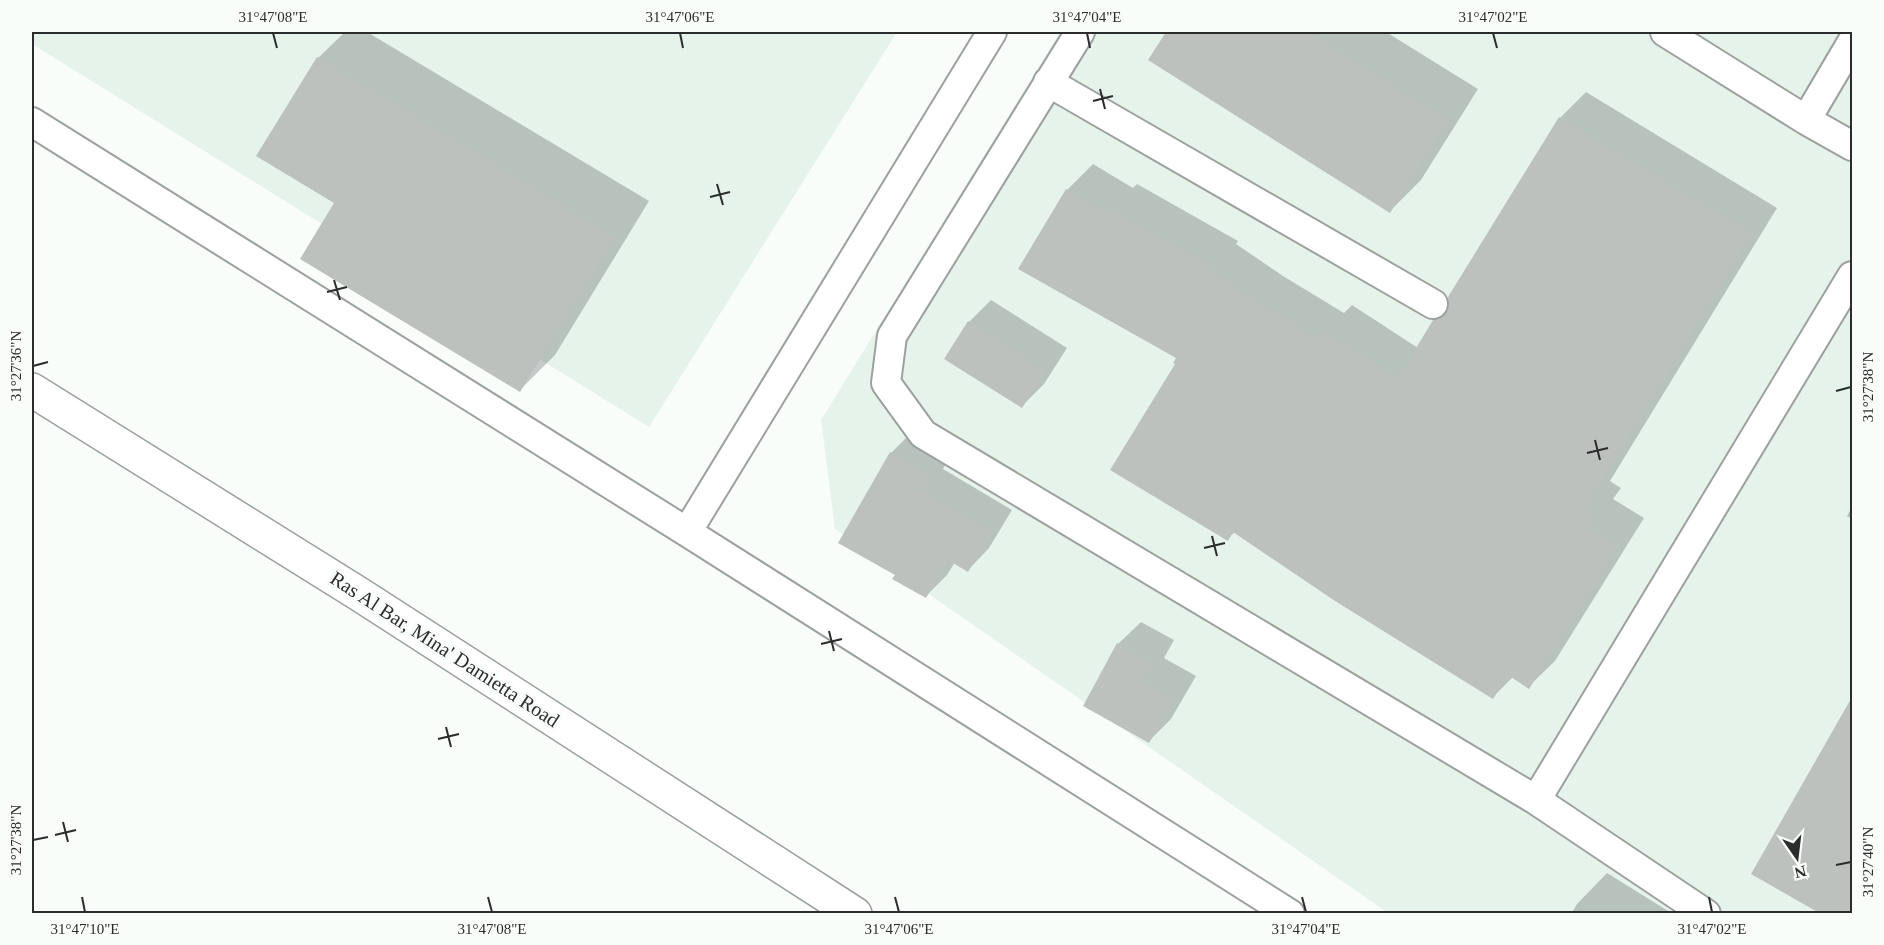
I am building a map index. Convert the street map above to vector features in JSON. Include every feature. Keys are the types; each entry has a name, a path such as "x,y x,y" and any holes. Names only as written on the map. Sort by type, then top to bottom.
{"street":[{"name":"Ras Al Bar, Mina' Damietta Road","path":"32,390 359,594 855,914"}],"lane":[{"path":"687,532 992,32"},
{"path":"1080,32 891,336 886,383 923,434 1536,800 1706,914"},
{"path":"1665,32 1852,146"},
{"path":"1806,120 1852,42"},
{"path":"1048,82 1434,304"},
{"path":"32,122 687,532 1290,914"},
{"path":"1536,800 1852,276"}],"shaded area":[{"path":"32,32 897,32 649,427 32,44"},
{"path":"1060,32 1852,32 1852,913 1388,913 835,529 821,420"}],"building":[{"path":"1166,32 1307,32 1448,120 1390,213 1148,60"},
{"path":"317,57 615,237 520,392 300,259 334,203 256,156"},
{"path":"1559,117 1752,234 1585,508 1596,514 1588,526 1619,545 1529,689 1508,675 1493,699 1335,601 1233,532 1228,541 1110,470 1175,364 1173,363 1176,358 1018,269 1066,189 1107,215 1110,209 1213,267 1211,271 1319,339 1325,331 1398,378 1433,320 1441,319 1447,313 1448,297"},
{"path":"968,321 1046,371 1022,408 944,359"},
{"path":"890,452 931,476 923,491 992,532 968,572 948,560 926,598 892,579 895,575 838,543"},
{"path":"1117,643 1153,663 1143,681 1175,699 1149,743 1083,706"},
{"path":"1852,697 1852,914 1821,914 1751,874"}]}
